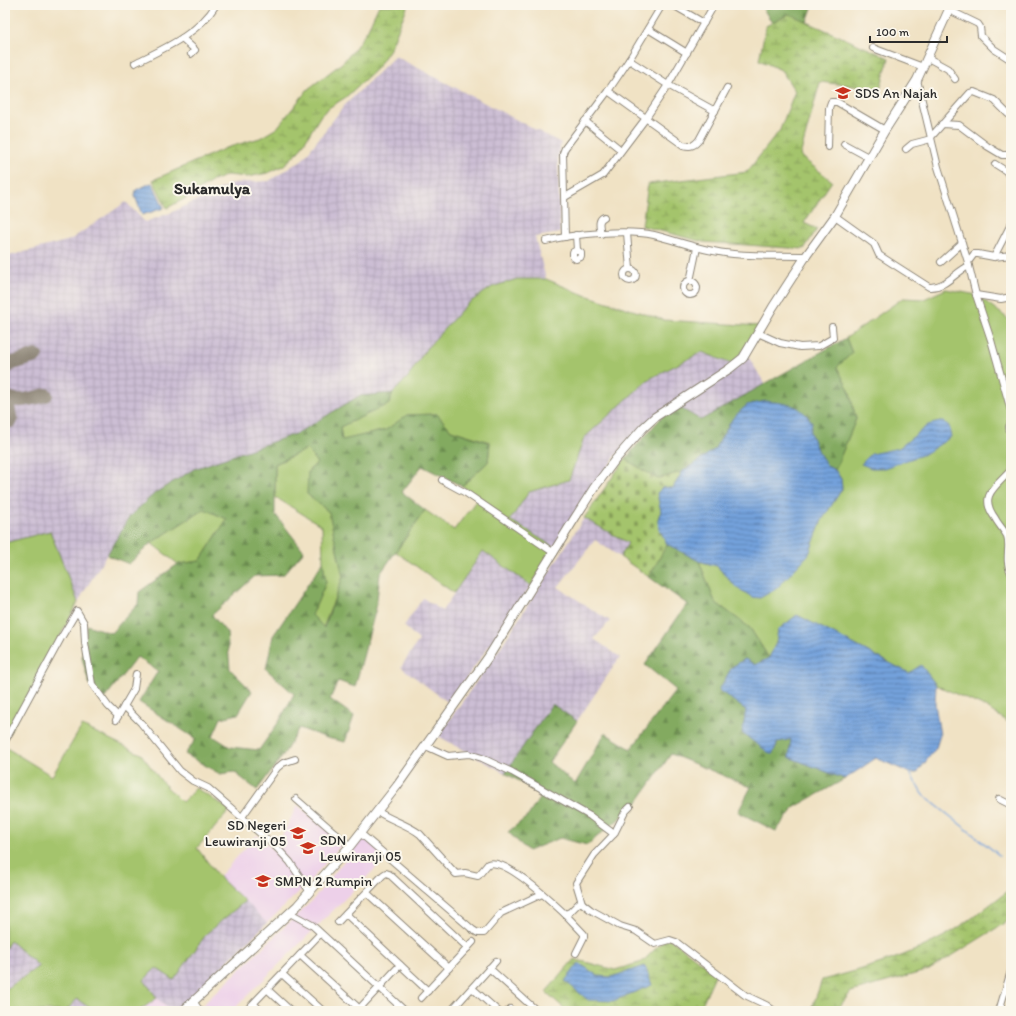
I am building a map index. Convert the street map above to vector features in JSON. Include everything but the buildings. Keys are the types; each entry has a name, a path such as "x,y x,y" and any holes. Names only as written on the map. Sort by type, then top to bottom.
{"main road":[{"path":"184,1011 297,906 350,846 397,786 489,656 594,488 615,460 643,428 655,417 729,369 743,358 773,307 806,256 835,216 868,158 917,80 950,8"}],"street":[{"path":"135,63 173,45 206,20 216,5"},
{"path":"565,237 563,153 565,148 608,91 629,60 662,5"},
{"path":"673,5 704,24"},
{"path":"565,197 600,178 622,150 668,85 714,5"},
{"path":"950,8 978,24 980,27 980,36 1011,60"},
{"path":"648,29 687,53"},
{"path":"182,38 194,49 192,54"},
{"path":"873,48 923,67"},
{"path":"928,58 948,69 955,79"},
{"path":"629,60 668,85 715,111"},
{"path":"917,80 938,167 962,243 1011,411"},
{"path":"608,91 683,145 689,146 694,145 699,140 728,88"},
{"path":"906,149 912,144 931,138 967,96 974,92 994,100 1008,114 1011,113"},
{"path":"828,147 829,108 832,102 837,102 885,130"},
{"path":"585,122 622,150"},
{"path":"942,124 959,126 1002,155 1011,155"},
{"path":"844,144 868,158"},
{"path":"995,164 1006,171 1011,178"},
{"path":"835,216 874,244 880,256 929,287 944,284 968,264 974,254 994,258 1011,255"},
{"path":"601,234 599,222 600,219 604,217"},
{"path":"994,258 1011,224"},
{"path":"546,241 576,235 627,233 653,235 697,248 738,255 806,256"},
{"path":"627,233 630,269"},
{"path":"576,235 577,250"},
{"path":"941,262 962,243"},
{"path":"690,281 697,248"},
{"path":"976,295 1001,299 1011,298"},
{"path":"758,333 780,343 800,347 819,346 833,338 832,327"},
{"path":"1011,422 1009,427 1011,437"},
{"path":"1011,470 992,489 987,498 987,504 991,513 1008,537 1007,559 1011,573"},
{"path":"442,480 466,493 554,553"},
{"path":"5,741 61,638 78,611 84,623 85,643 92,684 117,718 134,690 136,674"},
{"path":"124,706 141,723 180,771 193,781 208,788 277,848 290,862 310,892"},
{"path":"426,746 448,756 468,754 482,758 590,816 614,834"},
{"path":"242,817 277,768 284,763 295,759"},
{"path":"296,799 350,846"},
{"path":"999,799 1011,805"},
{"path":"630,807 625,812 614,834 594,855 576,883 582,903 591,910 620,926 636,931 655,944 658,945 670,940 676,942 745,995 766,1005 774,1011"},
{"path":"377,811 386,818 413,829 420,834 456,874 465,873 478,876 488,864 496,863 525,879 565,914 584,934 576,953"},
{"path":"360,833 478,933 484,933 501,913 542,894"},
{"path":"338,922 386,873 389,874 468,948"},
{"path":"366,893 449,968"},
{"path":"565,914 570,912 579,903 582,903"},
{"path":"297,906 303,919"},
{"path":"290,912 303,919 405,1011"},
{"path":"346,914 428,991"},
{"path":"246,1011 268,990 320,934"},
{"path":"421,998 473,942"},
{"path":"300,955 360,1010 400,965"},
{"path":"451,1011 496,961"},
{"path":"489,968 537,1011"},
{"path":"999,1011 1011,971"},
{"path":"282,974 323,1011"},
{"path":"472,988 498,1011"},
{"path":"268,990 291,1011"},
{"path":"193,1001 200,1011"},
{"path":"254,1004 262,1011"},
{"path":"811,1011 817,1011"}],"shaded area":[{"path":"395,56 561,143 558,158 560,233 535,237 546,279 517,279 492,287 466,305 426,349 408,377 393,393 359,396 298,433 194,469 130,516 78,602 50,531 5,543 5,257 70,240 126,202 145,222 170,213 233,183 269,181 303,159 344,106"},
{"path":"702,352 732,364 748,356 765,384 701,420 673,404 617,454 554,547 510,520 529,492 569,480 584,438 649,379"},
{"path":"584,518 628,543 620,557 595,540 558,587 610,621 594,639 620,657 577,721 552,704 505,773 438,736 500,648"},
{"path":"483,551 531,586 449,703 401,667 419,640 404,626 423,598 442,611"},
{"path":"297,805 343,843 307,884 267,923 219,877 257,835 275,852"},
{"path":"365,835 387,857 232,1011 196,1011 312,901"},
{"path":"245,901 267,923 176,1011 170,1011 157,998 144,980 156,968 174,980 207,933"},
{"path":"10,940 39,966 5,990 5,949"},
{"path":"157,998 170,1011 139,1011"},
{"path":"77,999 94,1011 66,1011"}],"green space":[{"path":"379,5 408,5 390,49 377,68 346,97 330,107 321,115 299,151 283,166 268,173 247,177 227,175 213,181 167,208 153,180 226,148 260,138 277,128 308,89 342,63 353,51 368,29"},
{"path":"761,5 813,5 807,22 789,14 772,23"},
{"path":"789,14 889,58 880,89 820,82 800,156 832,181 804,223 817,229 804,249 703,242 642,226 648,184 747,172 780,130 795,91 781,70 759,60 766,26"},
{"path":"517,279 546,279 582,294 664,320 759,326 748,344 732,364 702,352 649,379 584,438 569,480 529,492 510,520 554,547 531,586 483,551 454,593 396,552 425,510 454,530 478,498 462,486 488,462 490,442 451,430 437,414 407,415 386,430 342,441 340,427 389,404 393,393 408,377 426,349 466,305 492,287"},
{"path":"946,289 977,295 1011,321 1011,724 987,708 936,685 921,666 909,673 797,615 778,630 776,643 769,658 750,628 715,602 699,561 717,566 736,587 809,554 822,520 842,489 841,479 835,470 856,419 849,390 836,367 852,353 846,338 903,298 924,299"},
{"path":"846,338 852,353 837,367 849,390 856,419 835,470 827,466 817,450 810,432 812,423 733,418 714,450 682,472 657,479 625,459 673,404 701,420"},
{"path":"393,393 389,404 340,427 342,440 386,430 407,415 437,414 451,430 490,443 488,462 462,486 422,466 402,492 425,510 380,574 376,608 355,687 338,681 330,699 354,716 345,742 327,738 299,728 284,754 257,790 234,772 220,774 185,754 196,739 139,702 158,671 137,657 104,699 89,683 82,658 87,625 111,633 138,604 139,592 178,564 200,561 227,519 204,509 151,543 129,564 107,555 130,516 155,493 194,469 298,433 359,396","holes":["307,449 317,463 308,471 307,494 329,512 343,577 324,628 312,615 326,582 323,562 273,636 266,669 294,694 280,720 259,750 230,747 213,736 221,718 238,714 252,691 230,669 227,633 212,615 255,576 283,575 304,551 275,514 275,464"]},
{"path":"307,449 317,463 307,494 329,512 343,577 323,628 312,615 326,582 323,562 322,526 275,497 275,464"},
{"path":"625,459 657,479 682,472 673,489 657,493 661,511 658,519 659,528 667,544 649,577 620,557 628,543 584,518"},
{"path":"204,509 227,519 200,561 178,564 151,543"},
{"path":"50,531 78,602 5,741 5,543"},
{"path":"667,544 699,561 715,602 750,628 769,658 755,665 745,659 732,667 719,690 746,710 772,754 778,742 791,739 789,757 845,779 795,807 776,831 738,812 751,787 671,754 635,806 587,845 560,838 528,851 508,832 528,816 542,794 505,773 552,704 577,721 549,762 575,784 605,733 631,749 676,690 645,665 687,604 649,577"},
{"path":"82,726 141,754 162,782 182,802 196,788 230,810 197,848 219,877 245,901 207,933 174,980 156,968 144,980 157,998 139,1011 94,1011 77,999 66,1011 5,1011 5,990 39,966 10,941 5,949 5,747 52,776"},
{"path":"1011,889 1011,919 929,970 851,992 836,1011 808,1011 812,1008 822,980 887,961 933,942 964,924"},
{"path":"667,937 716,973 699,1011 690,1011 686,1008 668,1011 567,1011 546,992 574,959 615,970 642,962"}],"water":[{"path":"151,183 153,184 164,208 142,215 135,196 136,190"},
{"path":"766,401 787,404 798,408 807,416 812,423 810,432 817,450 827,466 836,471 841,479 842,489 822,520 809,554 776,589 760,598 752,597 736,587 717,566 699,561 667,544 659,528 658,519 661,511 657,493 663,487 673,488 682,472 714,450 733,418 747,405"},
{"path":"943,421 949,426 951,437 925,454 884,468 871,468 861,464 871,454 899,448 928,425"},
{"path":"797,615 909,673 921,665 936,685 935,704 940,735 936,748 917,773 910,773 876,758 845,779 789,757 791,739 778,742 772,755 742,733 746,710 719,690 732,667 745,659 755,665 769,658 776,643 778,630"},
{"path":"579,963 598,976 611,977 645,966 652,985 613,1001 588,1000 565,981"}],"waterway":[{"path":"910,773 922,794 999,855"}],"taxiway":[{"path":"5,368 13,363 36,356"},
{"path":"5,396 15,400 20,400 46,395"},
{"path":"5,399 11,421"}],"place":[{"name":"SDS An Najah","path":"843,93"},
{"name":"SD Negeri Leuwiranji 05","path":"298,833"},
{"name":"SDN Leuwiranji 05","path":"308,848"},
{"name":"SMPN 2 Rumpin","path":"263,881"}],"district":[{"name":"Sukamulya","path":"212,188"}]}
